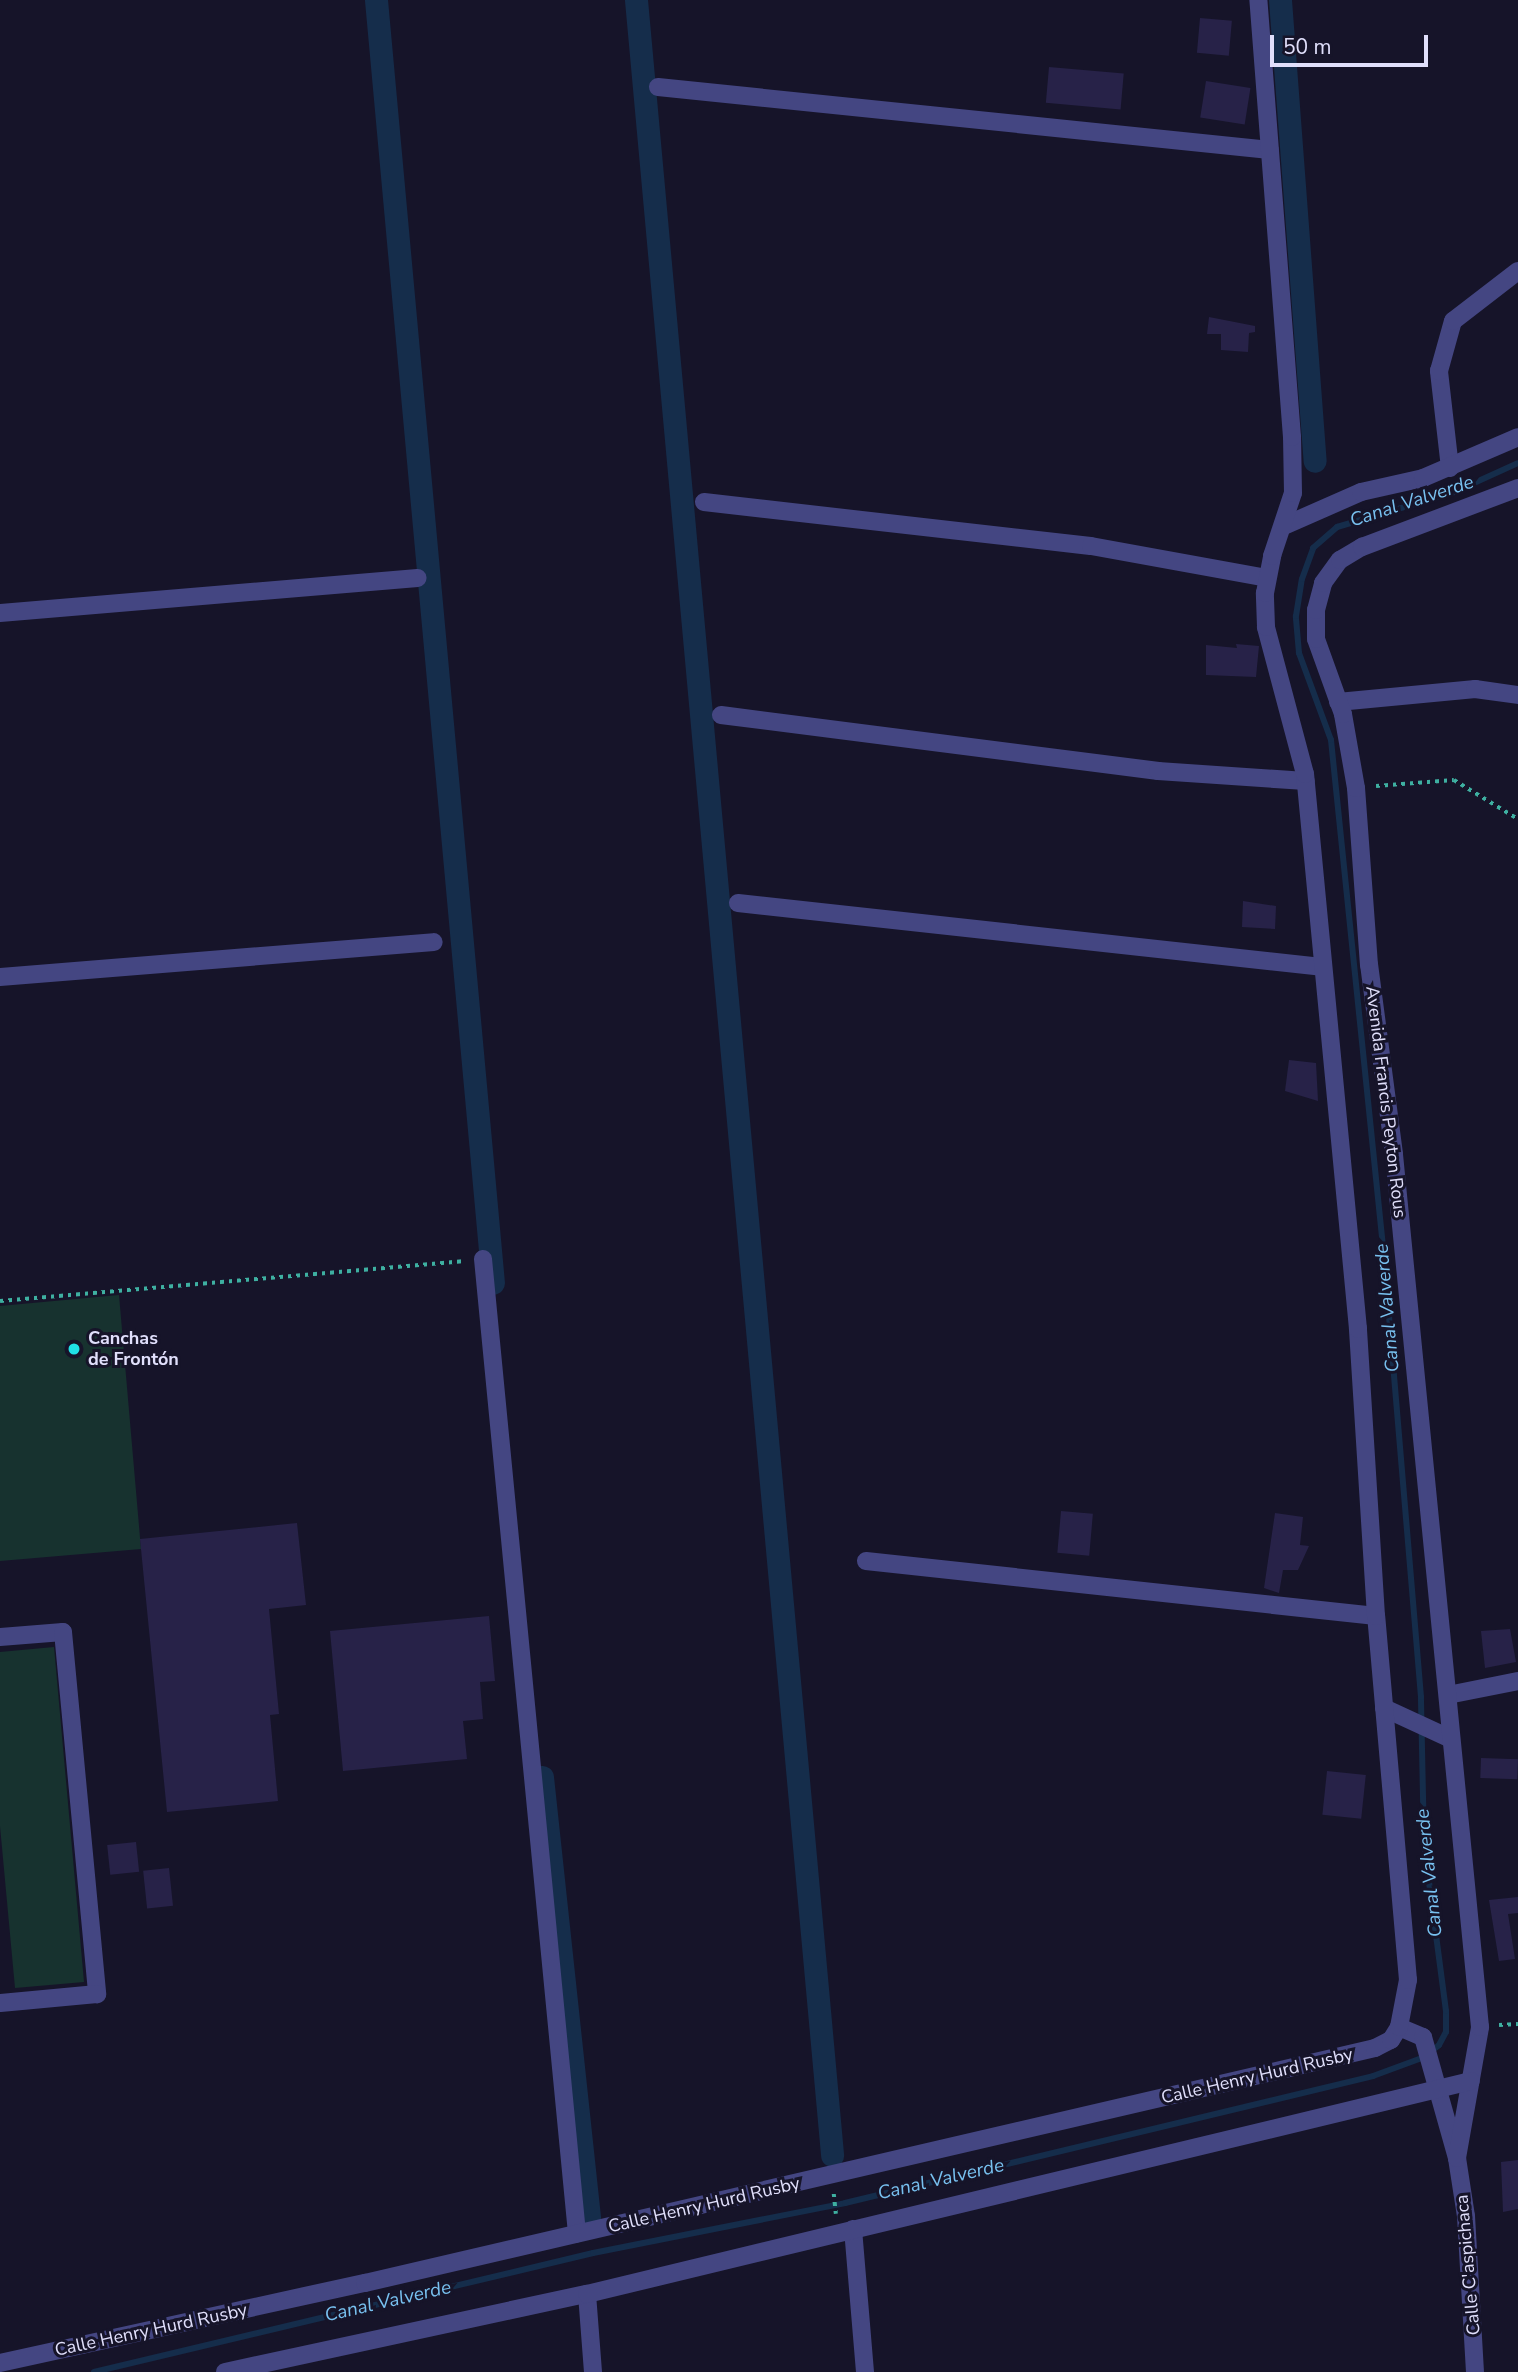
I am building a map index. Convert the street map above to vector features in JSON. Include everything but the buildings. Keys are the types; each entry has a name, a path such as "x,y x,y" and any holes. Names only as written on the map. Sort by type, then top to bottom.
{"street":[{"path":"1258,0 1292,438 1293,492 1286,525 1268,578 1266,627 1289,700 1306,781 1358,1329 1376,1616 1408,1980 1399,2027"},
{"path":"658,88 1270,150"},
{"path":"1450,468 1439,371 1453,321 1518,271"},
{"path":"1286,525 1361,492 1450,468 1518,438"},
{"name":"Avenida Francis Peyton Rous","path":"1471,2081 1480,2027 1442,1736 1448,1695 1394,1154 1369,965 1356,788 1338,702 1316,639 1316,610 1323,583 1340,560 1362,547 1518,488"},
{"path":"704,502 1091,546 1268,578"},
{"path":"0,613 418,578"},
{"path":"1338,702 1475,689 1518,695"},
{"path":"721,715 1158,771 1306,781"},
{"path":"738,903 1322,967"},
{"path":"0,976 434,942"},
{"path":"483,1259 577,2233"},
{"path":"866,1561 1376,1616"},
{"path":"0,1637 63,1632 97,1994 0,2003"},
{"path":"1448,1695 1518,1681"},
{"path":"1384,1708 1442,1736"},
{"name":"Calle Henry Hurd Rusby","path":"0,2363 577,2233 1375,2048 1391,2040 1399,2027"},
{"name":"Calle C'aspichaca","path":"1399,2027 1423,2037 1434,2068 1436,2092 1457,2158 1466,2216 1475,2372"},
{"path":"225,2372 587,2294 1436,2092 1471,2081"},
{"name":"Calle C'aspichaca","path":"1457,2158 1471,2081"},
{"path":"853,2229 865,2372"},
{"path":"587,2294 593,2372"}],"path":[{"path":"1356,788 1454,780 1518,818"},
{"path":"0,1301 483,1259"},
{"path":"833,2192 837,2217"}],"green space":[{"path":"119,1295 141,1549 0,1561 0,1306"},
{"path":"54,1647 84,1982 15,1988 0,1826 0,1652"}],"waterway":[{"path":"376,0 493,1283"},
{"path":"636,0 832,2155"},
{"path":"1280,0 1315,461"},
{"name":"Canal Valverde","path":"94,2372 593,2253 845,2203 1373,2076 1422,2058 1439,2045 1446,2032 1446,2011 1424,1844 1421,1697 1386,1276 1331,740 1299,653 1296,616 1302,579 1313,548 1337,527 1452,493 1518,463"},
{"path":"542,1777 589,2218"}],"place":[{"name":"Canchas de Frontón","path":"74,1349"}]}
